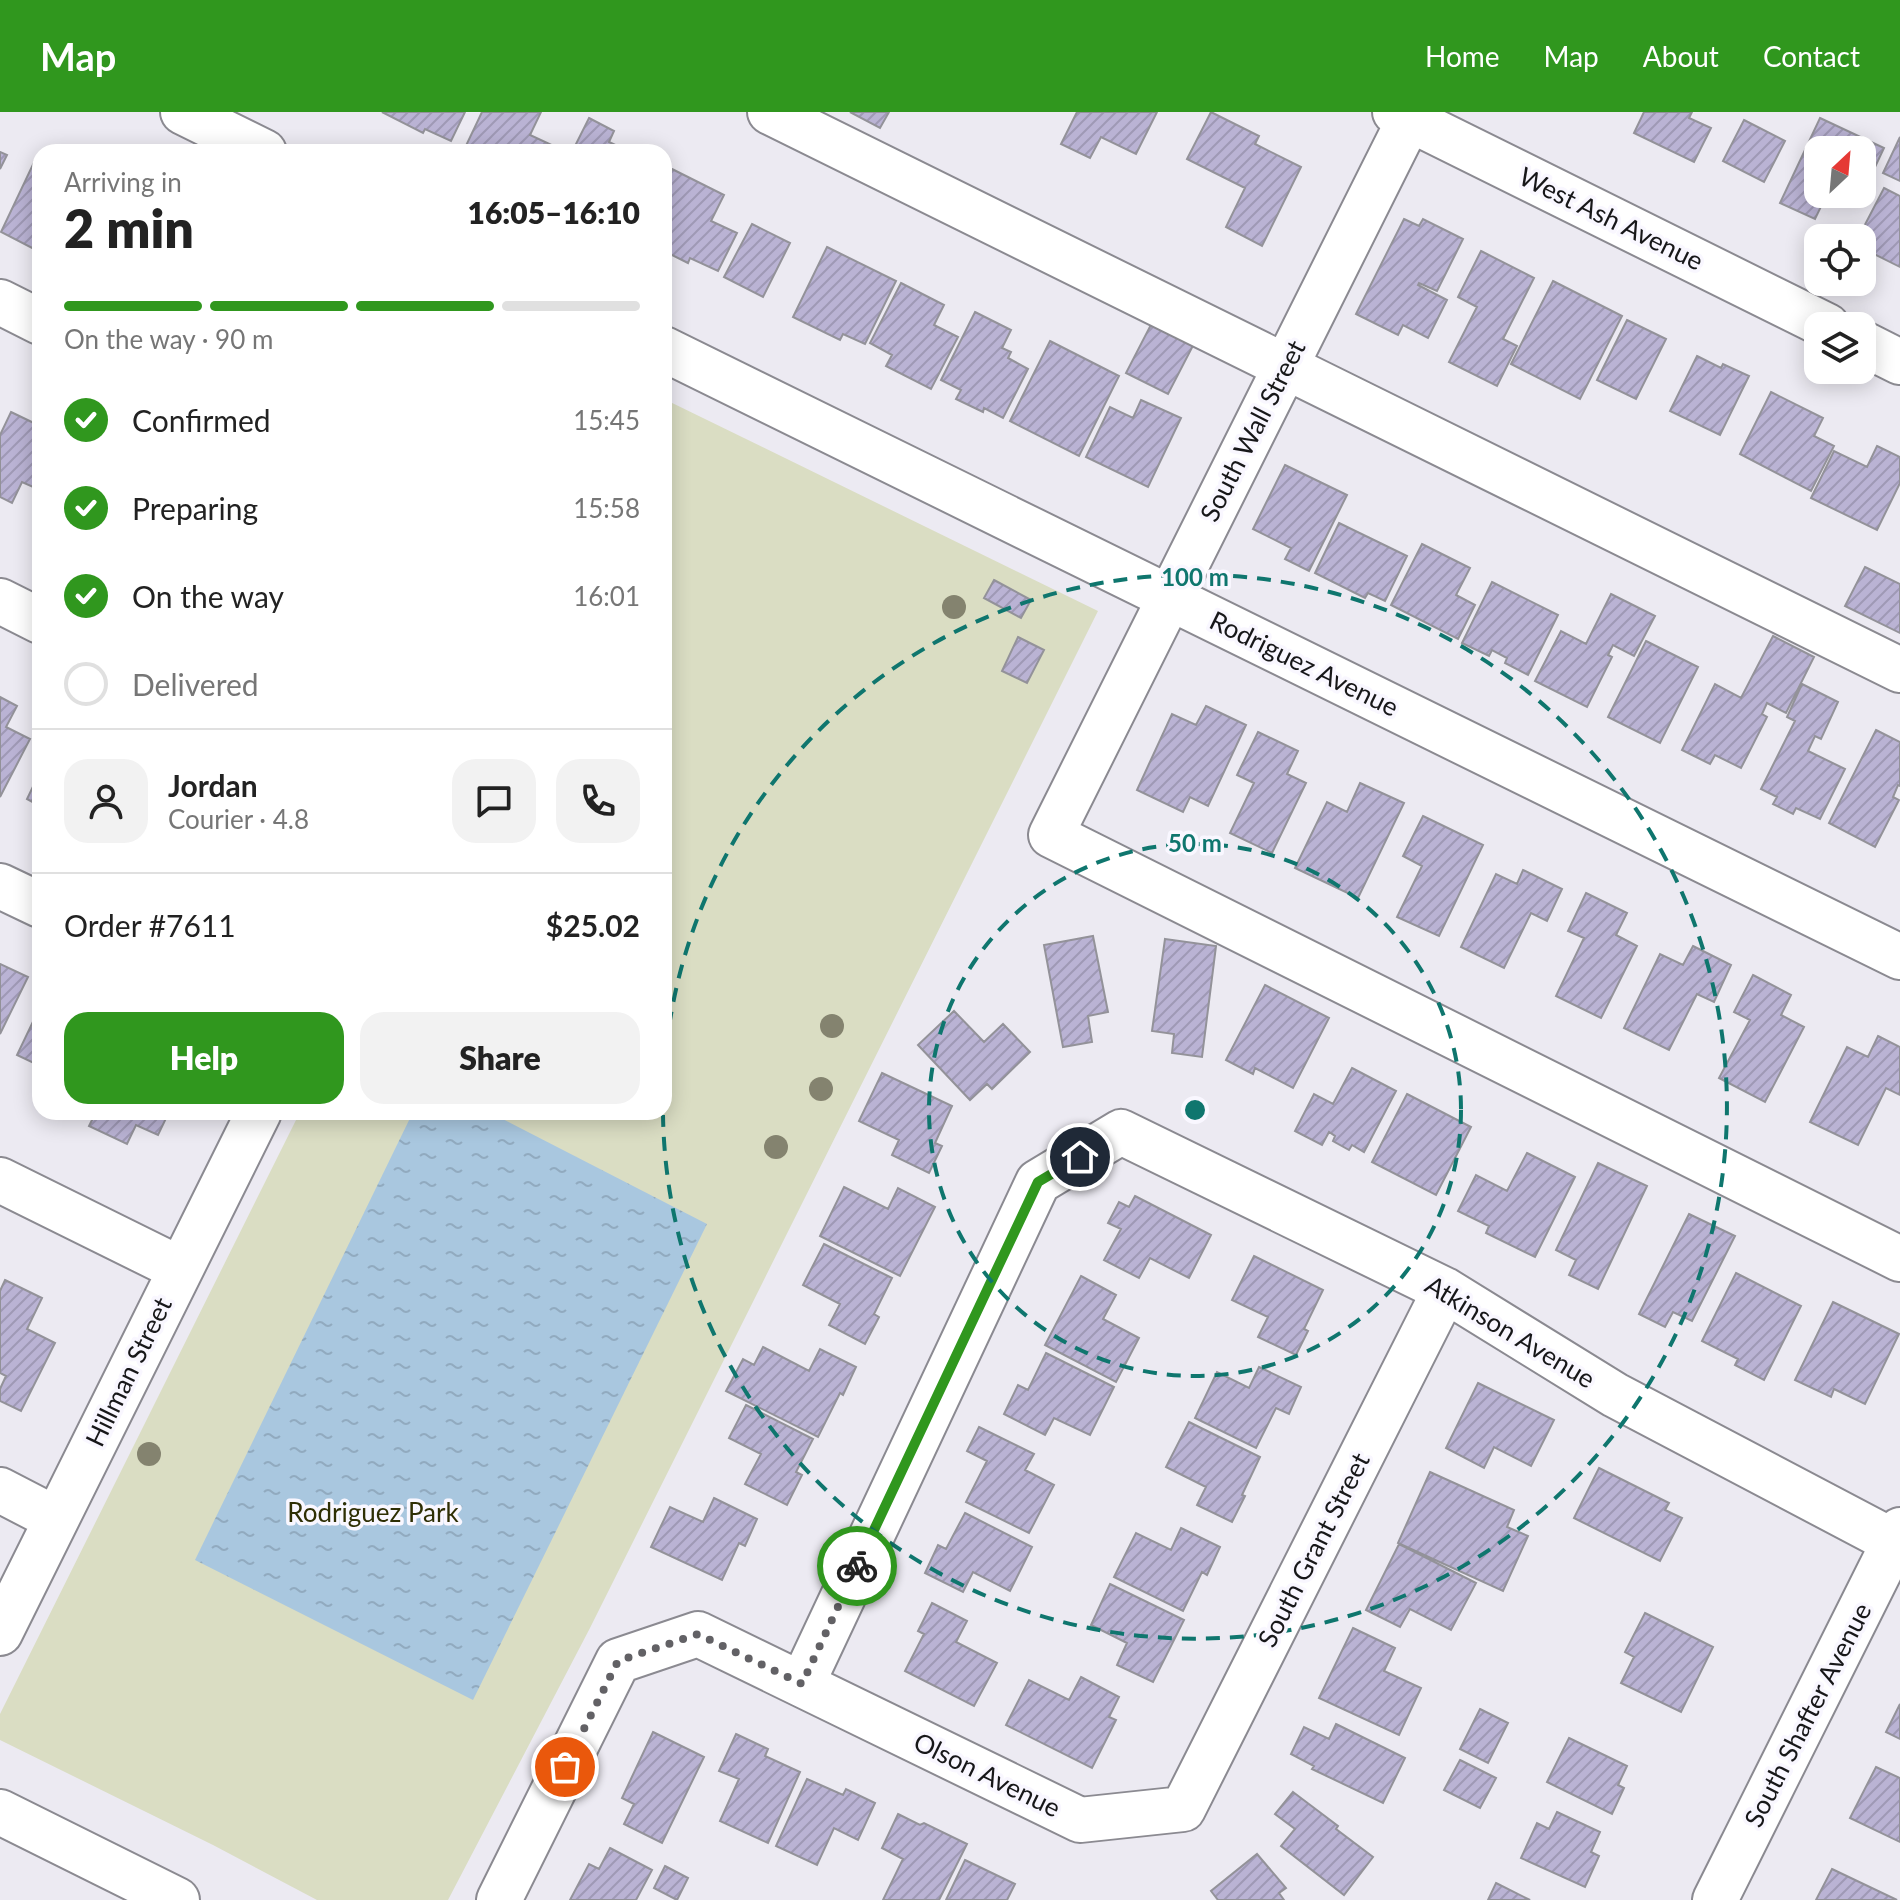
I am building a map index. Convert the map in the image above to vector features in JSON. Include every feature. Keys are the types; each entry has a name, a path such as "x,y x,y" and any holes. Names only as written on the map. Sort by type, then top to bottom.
{"street":[{"path":"770,112 1900,670"},
{"name":"South Wall Street","path":"1406,114 1286,366 1051,835 1900,1259"},
{"name":"West Ash Avenue","path":"1406,114 1804,314"},
{"path":"202,116 250,144"},
{"path":"0,302 32,318"},
{"path":"1876,350 1900,362"},
{"name":"Rodriguez Avenue","path":"672,353 1169,598 1896,945"},
{"path":"0,601 32,617"},
{"path":"0,886 32,901"},
{"name":"Hillman Street","path":"0,1633 255,1120"},
{"name":"Atkinson Avenue","path":"802,1684 1038,1182 1121,1132 1445,1290 1615,1395 1897,1536"},
{"path":"0,1180 180,1269"},
{"name":"South Grant Street","path":"1183,1809 1445,1290"},
{"path":"0,1490 56,1519"},
{"name":"South Shafter Avenue","path":"1715,1900 1897,1536"},
{"path":"499,1900 618,1661 698,1634 802,1684"},
{"name":"Olson Avenue","path":"802,1684 1080,1820 1183,1809"},
{"path":"0,1812 159,1896"}],"green space":[{"name":"Rodriguez Park","path":"672,403 1098,611 590,1628 448,1900 317,1900 0,1740 0,1714 296,1120 672,1120"}],"water":[{"path":"409,1120 505,1120 707,1224 473,1700 195,1560"}],"building":[{"path":"382,112 465,112 451,141 425,129 423,133"},
{"path":"482,112 541,112 530,135 550,144 467,144"},
{"path":"850,112 889,112 880,128"},
{"path":"1077,112 1157,112 1136,154 1101,137 1090,158 1061,144"},
{"path":"1211,112 1259,136 1255,144 1301,167 1262,246 1226,227 1245,188 1187,159"},
{"path":"1644,112 1692,112 1689,118 1711,128 1694,162 1634,133"},
{"path":"589,118 614,131 609,142 613,144 576,144"},
{"path":"1820,118 1858,136 1812,136"},
{"path":"1744,120 1785,141 1764,182 1723,161"},
{"path":"1900,137 1900,181 1883,173"},
{"path":"1876,144 1884,148 1876,165"},
{"path":"0,152 7,155 0,169"},
{"path":"1804,152 1804,208 1820,208 1815,219 1780,203"},
{"path":"32,166 32,248 1,232"},
{"path":"672,169 724,195 711,221 737,233 718,271 690,258 688,263 672,255"},
{"path":"1884,188 1900,196 1900,267 1876,255 1876,224 1865,224"},
{"path":"1404,219 1419,226 1423,219 1463,239 1437,291 1418,285 1447,300 1428,338 1403,325 1398,335 1356,314"},
{"path":"752,224 790,243 763,297 724,277"},
{"path":"827,247 896,281 865,344 843,334 840,340 793,317"},
{"path":"1481,251 1534,278 1503,339 1517,346 1497,386 1449,362 1477,307 1458,297"},
{"path":"1553,281 1622,316 1580,399 1511,364"},
{"path":"901,283 944,305 934,325 958,337 931,389 886,366 892,355 870,343"},
{"path":"975,312 1011,330 1002,348 1011,352 1008,358 1028,369 1003,418 956,399 961,390 941,380"},
{"path":"1157,313 1199,334 1168,394 1126,373"},
{"path":"1627,320 1666,339 1636,399 1597,380"},
{"path":"1050,341 1119,376 1079,456 1010,421"},
{"path":"1697,356 1721,368 1723,364 1749,376 1720,435 1670,411"},
{"path":"1771,392 1823,418 1814,436 1834,446 1811,491 1740,454"},
{"path":"1141,400 1181,418 1148,487 1086,457 1110,407 1133,418"},
{"path":"11,412 32,422 32,486 22,482 12,503 0,497 0,435"},
{"path":"1877,446 1900,457 1900,483 1877,530 1811,498 1834,451 1867,467"},
{"path":"1285,465 1347,495 1309,571 1285,559 1291,548 1253,529"},
{"path":"1339,523 1407,556 1385,601 1368,593 1365,598 1315,573"},
{"path":"1422,544 1470,568 1456,595 1475,605 1458,639 1391,605"},
{"path":"1865,567 1900,584 1900,633 1845,606"},
{"path":"994,580 1031,600 1021,618 984,598"},
{"path":"1492,582 1558,615 1528,675 1505,663 1507,658 1492,650 1489,656 1462,643"},
{"path":"1611,594 1655,616 1634,656 1613,645 1608,655 1612,657 1587,707 1535,681 1561,631 1586,644"},
{"path":"1773,636 1814,657 1786,713 1767,703 1762,714 1767,717 1741,768 1715,755 1710,764 1682,750 1715,684 1741,698"},
{"path":"1018,637 1044,650 1027,683 1002,671"},
{"path":"1646,641 1698,667 1660,743 1608,717"},
{"path":"1802,684 1838,702 1821,739 1815,736 1808,751 1845,769 1820,819 1796,808 1793,814 1773,804 1777,797 1761,789 1795,721 1787,717"},
{"path":"0,697 17,706 6,727 30,739 0,797"},
{"path":"1206,706 1246,725 1208,806 1190,797 1183,812 1137,790 1172,714 1196,725"},
{"path":"1876,730 1900,742 1900,786 1893,797 1899,800 1875,847 1829,823"},
{"path":"1258,732 1298,751 1287,774 1306,783 1272,853 1230,833 1254,783 1237,775"},
{"path":"1360,783 1404,803 1358,898 1295,868 1327,802 1347,812"},
{"path":"1423,816 1483,845 1439,936 1397,917 1422,866 1403,856"},
{"path":"1523,870 1562,889 1547,921 1531,913 1504,968 1461,947 1496,874 1517,884"},
{"path":"1586,893 1627,913 1616,935 1637,946 1601,1018 1556,996 1584,938 1568,931"},
{"path":"1093,936 1108,1012 1088,1016 1092,1042 1063,1047 1044,945"},
{"path":"1165,939 1216,946 1202,1057 1172,1053 1174,1034 1152,1031"},
{"path":"1693,946 1731,965 1714,1002 1697,994 1669,1050 1624,1028 1660,954 1683,965"},
{"path":"0,964 28,977 0,1034"},
{"path":"1753,975 1791,995 1781,1015 1804,1027 1765,1102 1719,1078 1750,1020 1734,1012"},
{"path":"1265,985 1329,1018 1293,1088 1255,1068 1253,1074 1226,1060"},
{"path":"954,1011 984,1042 1003,1024 1030,1052 992,1089 987,1084 970,1100 918,1045"},
{"path":"32,1024 32,1062 17,1055"},
{"path":"1878,1036 1900,1047 1900,1095 1886,1088 1858,1145 1810,1122 1847,1047 1868,1057"},
{"path":"1352,1068 1396,1091 1364,1152 1352,1145 1349,1150 1333,1141 1335,1136 1329,1132 1322,1145 1295,1131 1314,1094 1333,1104"},
{"path":"882,1073 952,1106 935,1143 942,1146 929,1173 892,1155 899,1140 859,1121"},
{"path":"1407,1094 1471,1127 1436,1195 1372,1162"},
{"path":"92,1120 165,1120 158,1135 136,1125 127,1144 89,1126"},
{"path":"1527,1153 1575,1177 1535,1257 1486,1233 1489,1226 1458,1211 1476,1175 1507,1191"},
{"path":"1598,1163 1647,1186 1598,1289 1569,1275 1576,1260 1556,1250"},
{"path":"844,1187 888,1209 898,1188 935,1207 900,1276 820,1236"},
{"path":"1135,1196 1211,1235 1189,1278 1150,1258 1139,1278 1104,1260 1121,1229 1108,1223 1119,1202 1129,1207"},
{"path":"1689,1214 1735,1236 1692,1321 1673,1312 1665,1327 1639,1314"},
{"path":"824,1244 892,1278 874,1314 879,1317 865,1344 829,1325 840,1304 803,1285"},
{"path":"1254,1256 1323,1290 1304,1329 1308,1331 1296,1355 1258,1337 1268,1317 1232,1300"},
{"path":"1736,1273 1801,1306 1764,1380 1735,1365 1738,1359 1702,1341"},
{"path":"1081,1276 1116,1295 1103,1319 1139,1338 1116,1382 1045,1345"},
{"path":"5,1280 42,1298 27,1329 55,1343 21,1411 0,1401 0,1389 6,1376 0,1373 0,1291"},
{"path":"1833,1302 1899,1334 1865,1404 1834,1389 1831,1397 1795,1380"},
{"path":"763,1347 809,1371 820,1349 856,1367 818,1437 726,1391 743,1359 754,1365"},
{"path":"1046,1353 1114,1387 1090,1435 1054,1418 1045,1435 1004,1414 1018,1385 1028,1390"},
{"path":"1259,1367 1301,1387 1289,1414 1276,1408 1256,1448 1195,1418 1217,1372 1249,1388"},
{"path":"1478,1383 1554,1420 1531,1466 1494,1447 1484,1468 1446,1448"},
{"path":"746,1405 813,1439 796,1472 802,1475 787,1505 745,1484 761,1454 729,1438"},
{"path":"1189,1422 1260,1457 1232,1522 1197,1505 1206,1487 1166,1467"},
{"path":"979,1427 1034,1454 1025,1470 1054,1485 1029,1533 966,1502 987,1461 967,1451"},
{"path":"1599,1468 1669,1503 1665,1510 1682,1518 1660,1561 1574,1518"},
{"path":"1430,1472 1514,1510 1507,1527 1528,1536 1503,1591 1398,1543"},
{"path":"714,1498 757,1519 745,1546 739,1543 722,1580 651,1547 670,1507 703,1522"},
{"path":"965,1513 1032,1547 1010,1591 973,1572 963,1592 925,1573 938,1545 946,1549"},
{"path":"1181,1528 1220,1547 1207,1575 1202,1572 1183,1611 1114,1577 1136,1533 1171,1550"},
{"path":"1399,1544 1476,1583 1451,1630 1410,1609 1400,1627 1366,1610"},
{"path":"1110,1584 1184,1620 1153,1682 1117,1665 1127,1643 1091,1625"},
{"path":"932,1603 967,1621 956,1642 997,1663 974,1706 905,1671 924,1634 918,1631"},
{"path":"1645,1613 1713,1647 1681,1712 1621,1683 1634,1657 1625,1652"},
{"path":"1353,1628 1395,1648 1384,1671 1421,1688 1399,1735 1319,1698"},
{"path":"1081,1677 1119,1697 1109,1717 1116,1720 1092,1768 1006,1725 1029,1680 1069,1700"},
{"path":"1900,1704 1900,1739 1886,1732"},
{"path":"1480,1709 1508,1723 1488,1763 1460,1749"},
{"path":"1336,1724 1405,1758 1383,1803 1312,1769 1314,1766 1291,1754 1304,1727 1329,1739"},
{"path":"653,1732 704,1757 662,1843 624,1824 634,1804 622,1798"},
{"path":"736,1734 768,1749 765,1756 800,1772 768,1843 720,1821 739,1779 719,1771"},
{"path":"1569,1738 1627,1766 1618,1785 1624,1788 1612,1814 1547,1782"},
{"path":"1460,1760 1496,1778 1480,1808 1444,1790"},
{"path":"1876,1767 1900,1778 1900,1842 1850,1818"},
{"path":"807,1779 843,1795 846,1789 875,1803 858,1840 834,1828 817,1865 776,1846"},
{"path":"1293,1792 1373,1857 1344,1895 1281,1846 1295,1829 1275,1814"},
{"path":"1557,1812 1600,1832 1591,1852 1599,1856 1585,1887 1521,1858 1537,1823 1549,1829"},
{"path":"898,1814 967,1844 939,1900 883,1900 903,1859 882,1848"},
{"path":"610,1848 652,1870 636,1900 570,1900 589,1864 599,1869"},
{"path":"1257,1854 1286,1888 1279,1893 1284,1900 1218,1900 1211,1891"},
{"path":"965,1860 1015,1884 1007,1900 946,1900"},
{"path":"665,1866 688,1878 677,1900 654,1888"},
{"path":"1832,1869 1897,1900 1816,1900"},
{"path":"1496,1883 1530,1900 1488,1900"}],"way so far":[{"path":"565,1767 618,1661 698,1634 802,1684 857,1566"}],"route":[{"path":"857,1566 1038,1182 1080,1157"}]}
